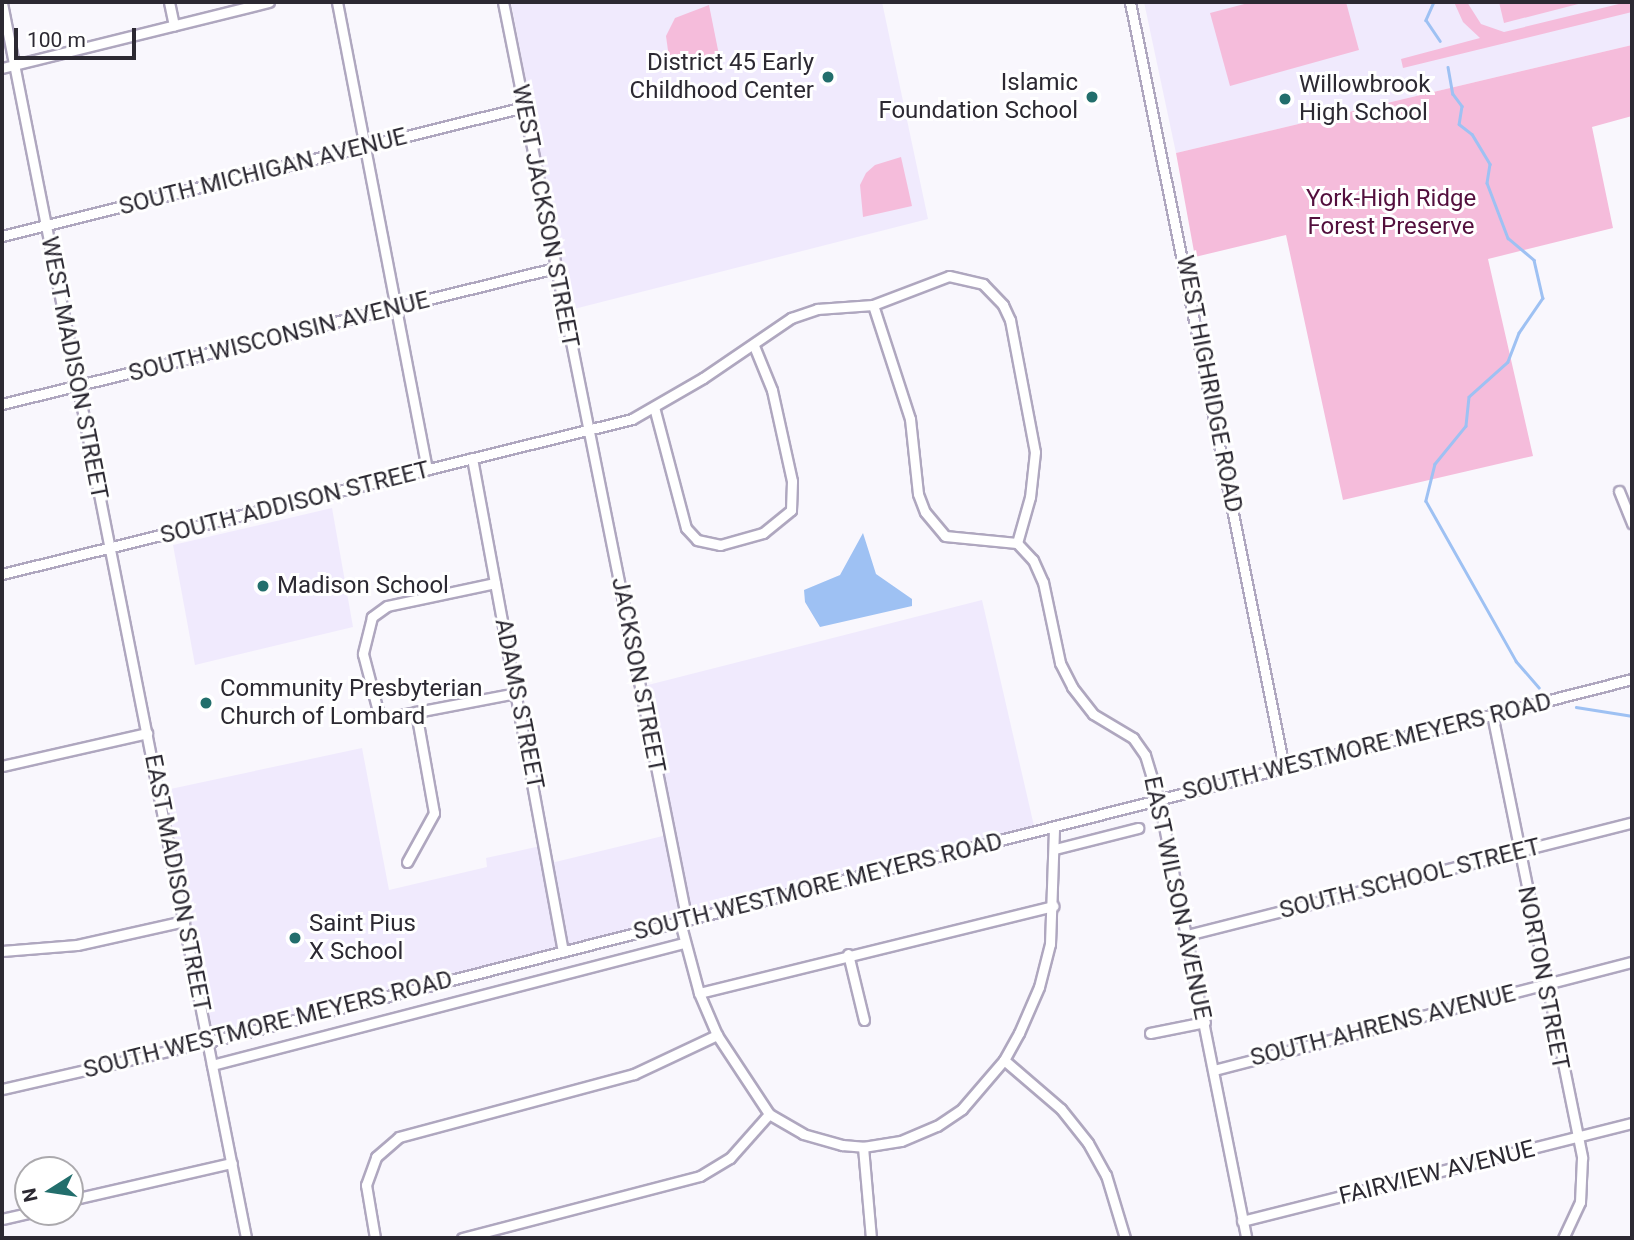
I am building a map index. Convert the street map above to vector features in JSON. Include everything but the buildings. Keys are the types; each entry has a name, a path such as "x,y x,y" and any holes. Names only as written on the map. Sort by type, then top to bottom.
{"street":[{"path":"169,2 174,25"},
{"path":"2,68 269,2"},
{"path":"337,2 427,469"},
{"name":"WEST JACKSON STREET","path":"503,2 587,429"},
{"name":"WEST HIGHRIDGE ROAD","path":"1130,2 1284,767"},
{"name":"WEST MADISON STREET","path":"2,3 147,733"},
{"name":"SOUTH MICHIGAN AVENUE","path":"2,236 524,107"},
{"name":"SOUTH WISCONSIN AVENUE","path":"2,404 555,268"},
{"name":"SOUTH ADDISON STREET","path":"2,574 632,419 754,346 780,324 804,313 873,305 934,278 965,278 983,284 1006,310 1031,417 1033,480 1017,543"},
{"path":"873,305 910,419 918,494 925,512 945,536 1017,543"},
{"path":"654,407 686,528 696,540 711,544 761,533 792,510 792,481 772,390 754,346"},
{"name":"JACKSON STREET","path":"587,429 685,943 699,993 717,1035 769,1114"},
{"name":"ADAMS STREET","path":"472,458 563,952"},
{"path":"1619,491 1632,523"},
{"name":"EAST WILSON AVENUE","path":"1017,543 1041,573 1065,676 1093,714 1133,738 1145,755 1159,801 1246,1238"},
{"path":"495,583 398,601 372,617 363,653 380,719 516,693"},
{"name":"SOUTH WESTMORE MEYERS ROAD","path":"2,1089 208,1042 1632,679"},
{"path":"407,862 434,813 416,712"},
{"name":"NORTON STREET","path":"1492,714 1544,985 1577,1137 1582,1191 1563,1238"},
{"path":"2,766 147,733"},
{"name":"EAST MADISON STREET","path":"147,733 246,1238"},
{"name":"SOUTH SCHOOL STREET","path":"1187,935 1632,822"},
{"path":"462,1238 700,1176 743,1147 769,1114 813,1138 863,1147 901,1141 937,1126 970,1102 1004,1060 1039,987 1050,944 1054,827"},
{"path":"1055,849 1138,828"},
{"path":"699,993 848,954 1053,906"},
{"path":"2,951 77,945 184,921"},
{"path":"212,1065 685,943"},
{"path":"848,954 864,1020"},
{"name":"SOUTH AHRENS AVENUE","path":"1214,1070 1632,962"},
{"path":"1150,1033 1205,1022"},
{"path":"375,1238 366,1202 370,1168 388,1146 418,1130 634,1074 717,1035"},
{"path":"1004,1060 1062,1109 1088,1143 1110,1186 1125,1238"},
{"name":"FAIRVIEW AVENUE","path":"1242,1221 1632,1123"},
{"path":"863,1147 871,1238"},
{"path":"84,1197 232,1163"},
{"path":"359,1164 370,1168"}],"shaded area":[{"path":"511,2 882,2 928,219 570,310"},
{"name":"Willowbrook High School","path":"1144,2 1632,2 1632,45 1176,153"},
{"name":"Madison School","path":"332,508 353,627 195,665 173,545"},
{"path":"982,600 1034,826 689,915 644,686"},
{"name":"Saint Pius X School","path":"362,748 389,890 487,867 486,858 545,845 558,947 211,1036 161,791"},
{"path":"667,835 682,917 566,945 551,863"}],"green space":[{"path":"1252,2 1346,2 1359,50 1230,86 1210,13"},
{"path":"1454,2 1467,2 1481,24 1504,32 1627,2 1632,2 1632,12 1403,68 1401,59 1480,38 1463,22"},
{"path":"1499,2 1586,2 1504,23"},
{"path":"709,5 719,55 670,65 666,36 675,18"},
{"name":"York-High Ridge Forest Preserve","path":"1632,45 1632,116 1592,127 1613,228 1488,259 1533,456 1343,500 1286,235 1195,257 1176,153"},
{"path":"901,157 912,206 863,217 860,185 866,173 875,165"}],"water":[{"path":"863,533 876,574 912,599 912,606 820,627 805,602 804,590 840,575"}],"waterway":[{"path":"1434,2 1426,20 1440,41"},
{"path":"1448,67 1453,94 1462,106 1459,124 1472,134 1490,164 1487,183 1508,238 1534,260 1543,298 1519,333 1508,362 1469,397 1466,426 1435,464 1426,501 1516,661 1539,687"},
{"path":"1576,707 1632,716"}],"place":[{"name":"District 45 Early Childhood Center","path":"828,77"},
{"name":"Islamic Foundation School","path":"1092,97"},
{"name":"Willowbrook High School","path":"1285,99"},
{"name":"Madison School","path":"263,586"},
{"name":"Community Presbyterian Church of Lombard","path":"206,703"},
{"name":"Saint Pius X School","path":"295,938"}]}
